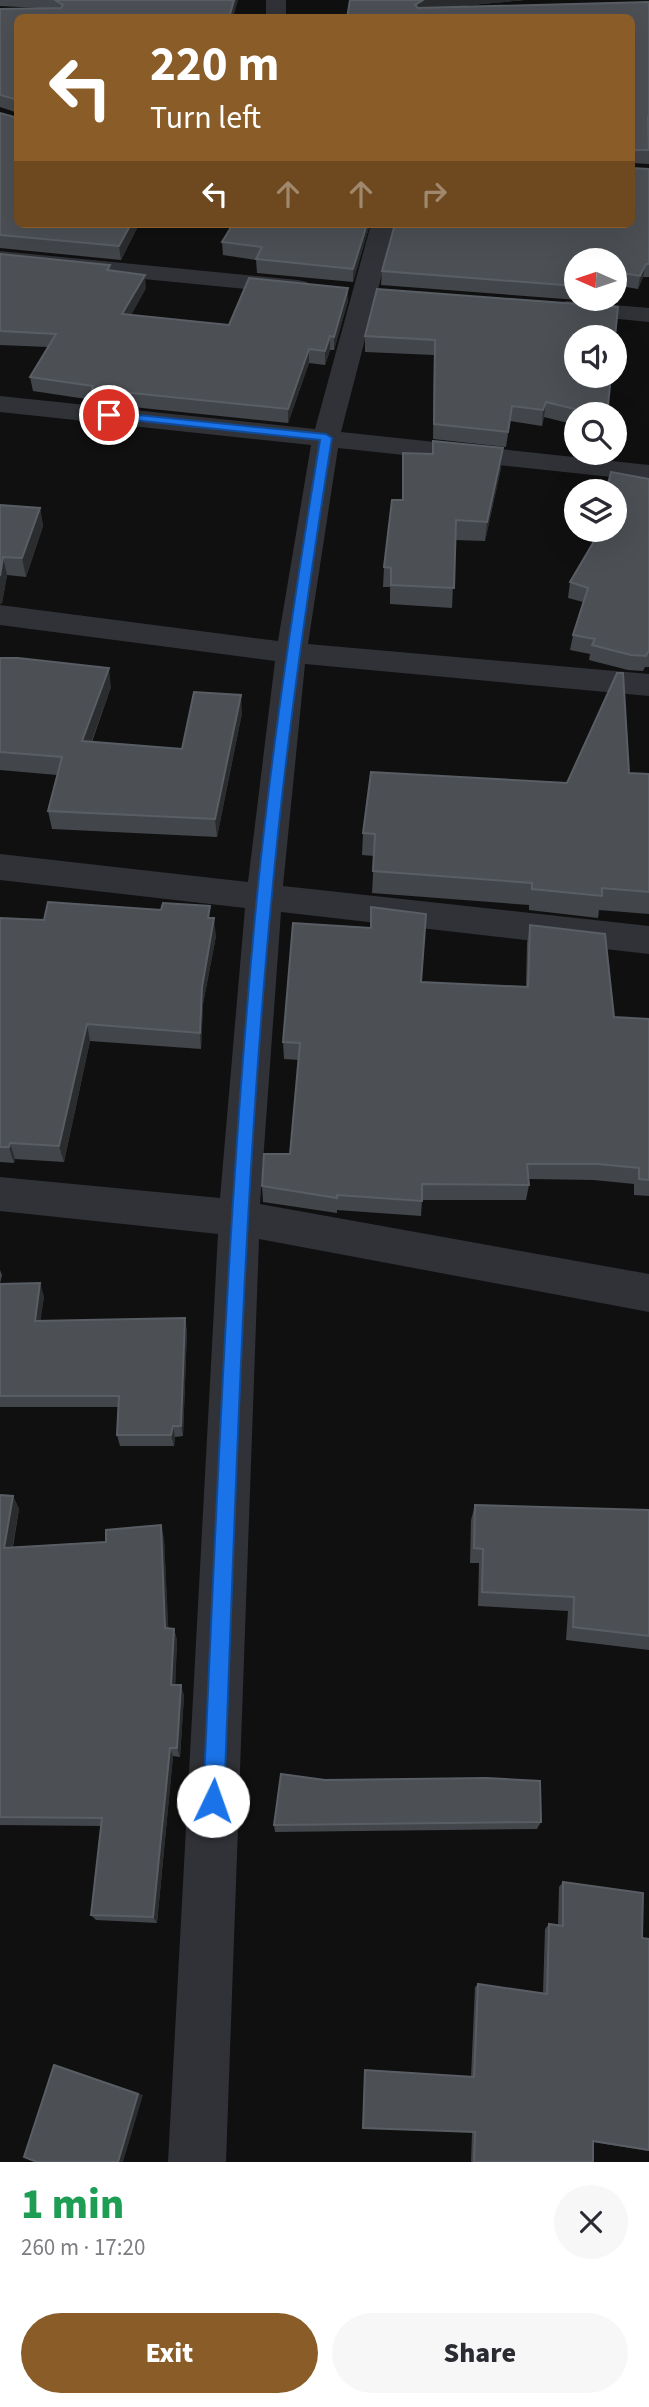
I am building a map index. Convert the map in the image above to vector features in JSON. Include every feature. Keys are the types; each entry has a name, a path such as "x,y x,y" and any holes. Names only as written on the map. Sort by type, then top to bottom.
{"street":[{"path":"197,2162 240,1217 264,895 291,653 326,438 353,292 381,228"},
{"path":"0,258 353,292"},
{"path":"540,306 649,315"},
{"path":"0,404 649,473"},
{"path":"0,615 291,653 649,685"},
{"path":"0,867 649,940"},
{"path":"0,878 264,895"},
{"path":"0,1194 240,1217 649,1293"}],"building":[{"path":"55,0 234,0 230,14 14,14 14,99 0,95 0,9 61,8 63,5"},
{"path":"350,0 423,0 415,5 418,8 649,2 649,150 635,150 635,14 348,14"},
{"path":"0,113 14,117 14,228 129,228 119,246 0,235"},
{"path":"635,168 649,169 649,264 646,264 640,276 627,274 627,248 564,248 564,285 382,271 394,228 635,228"},
{"path":"231,228 366,228 353,269 256,259 262,247 222,242"},
{"path":"0,254 110,265 107,270 145,275 122,314 229,325 249,278 348,288 334,337 330,336 325,351 309,349 288,409 92,389 93,386 30,377 56,334 0,331"},
{"path":"377,289 564,303 564,312 618,312 616,325 564,325 564,388 610,388 608,402 564,402 564,406 546,402 543,410 512,406 508,432 434,424 435,340 365,336"},
{"path":"433,441 503,448 487,522 456,520 454,588 391,585 391,568 384,567 392,500 403,500 403,453 433,454"},
{"path":"611,472 649,479 649,652 646,656 592,645 595,639 573,635 588,588 570,582 593,542 627,542 627,479 609,479"},
{"path":"0,505 40,508 22,558 3,557 0,576"},
{"path":"0,658 109,668 82,741 182,749 194,692 241,695 215,819 48,811 62,757 0,752"},
{"path":"617,673 623,673 629,773 649,774 649,892 602,888 602,896 532,889 532,883 373,871 375,834 363,833 371,772 567,783"},
{"path":"48,902 161,910 163,903 210,906 208,918 214,918 202,987 200,1033 87,1024 59,1146 10,1143 9,1147 0,1147 0,918 44,920"},
{"path":"371,907 426,914 421,982 528,987 530,925 605,934 614,1017 649,1019 649,1180 639,1179 639,1168 598,1164 527,1164 529,1185 422,1184 422,1201 337,1195 337,1198 262,1186 264,1154 290,1154 300,1043 283,1042 293,923 371,928"},
{"path":"40,1283 35,1321 185,1318 181,1426 173,1426 171,1435 117,1435 119,1396 0,1396 0,1284"},
{"path":"0,1495 13,1496 4,1548 106,1542 106,1530 161,1525 165,1628 174,1629 171,1685 181,1685 177,1748 170,1748 153,1917 91,1915 102,1818 0,1817"},
{"path":"475,1505 649,1510 649,1636 573,1627 574,1597 482,1592 483,1549 474,1548"},
{"path":"281,1774 325,1780 487,1778 540,1781 541,1822 274,1825"},
{"path":"563,1882 643,1893 642,1938 649,1939 649,2150 593,2141 593,2162 474,2162 475,2132 363,2128 365,2070 474,2077 478,1984 547,1994 549,1924 563,1926"},
{"path":"54,2065 138,2094 118,2162 37,2162 24,2157"}],"route":[{"path":"109,415 326,438 291,653 264,895 240,1217 213,1801"}]}
